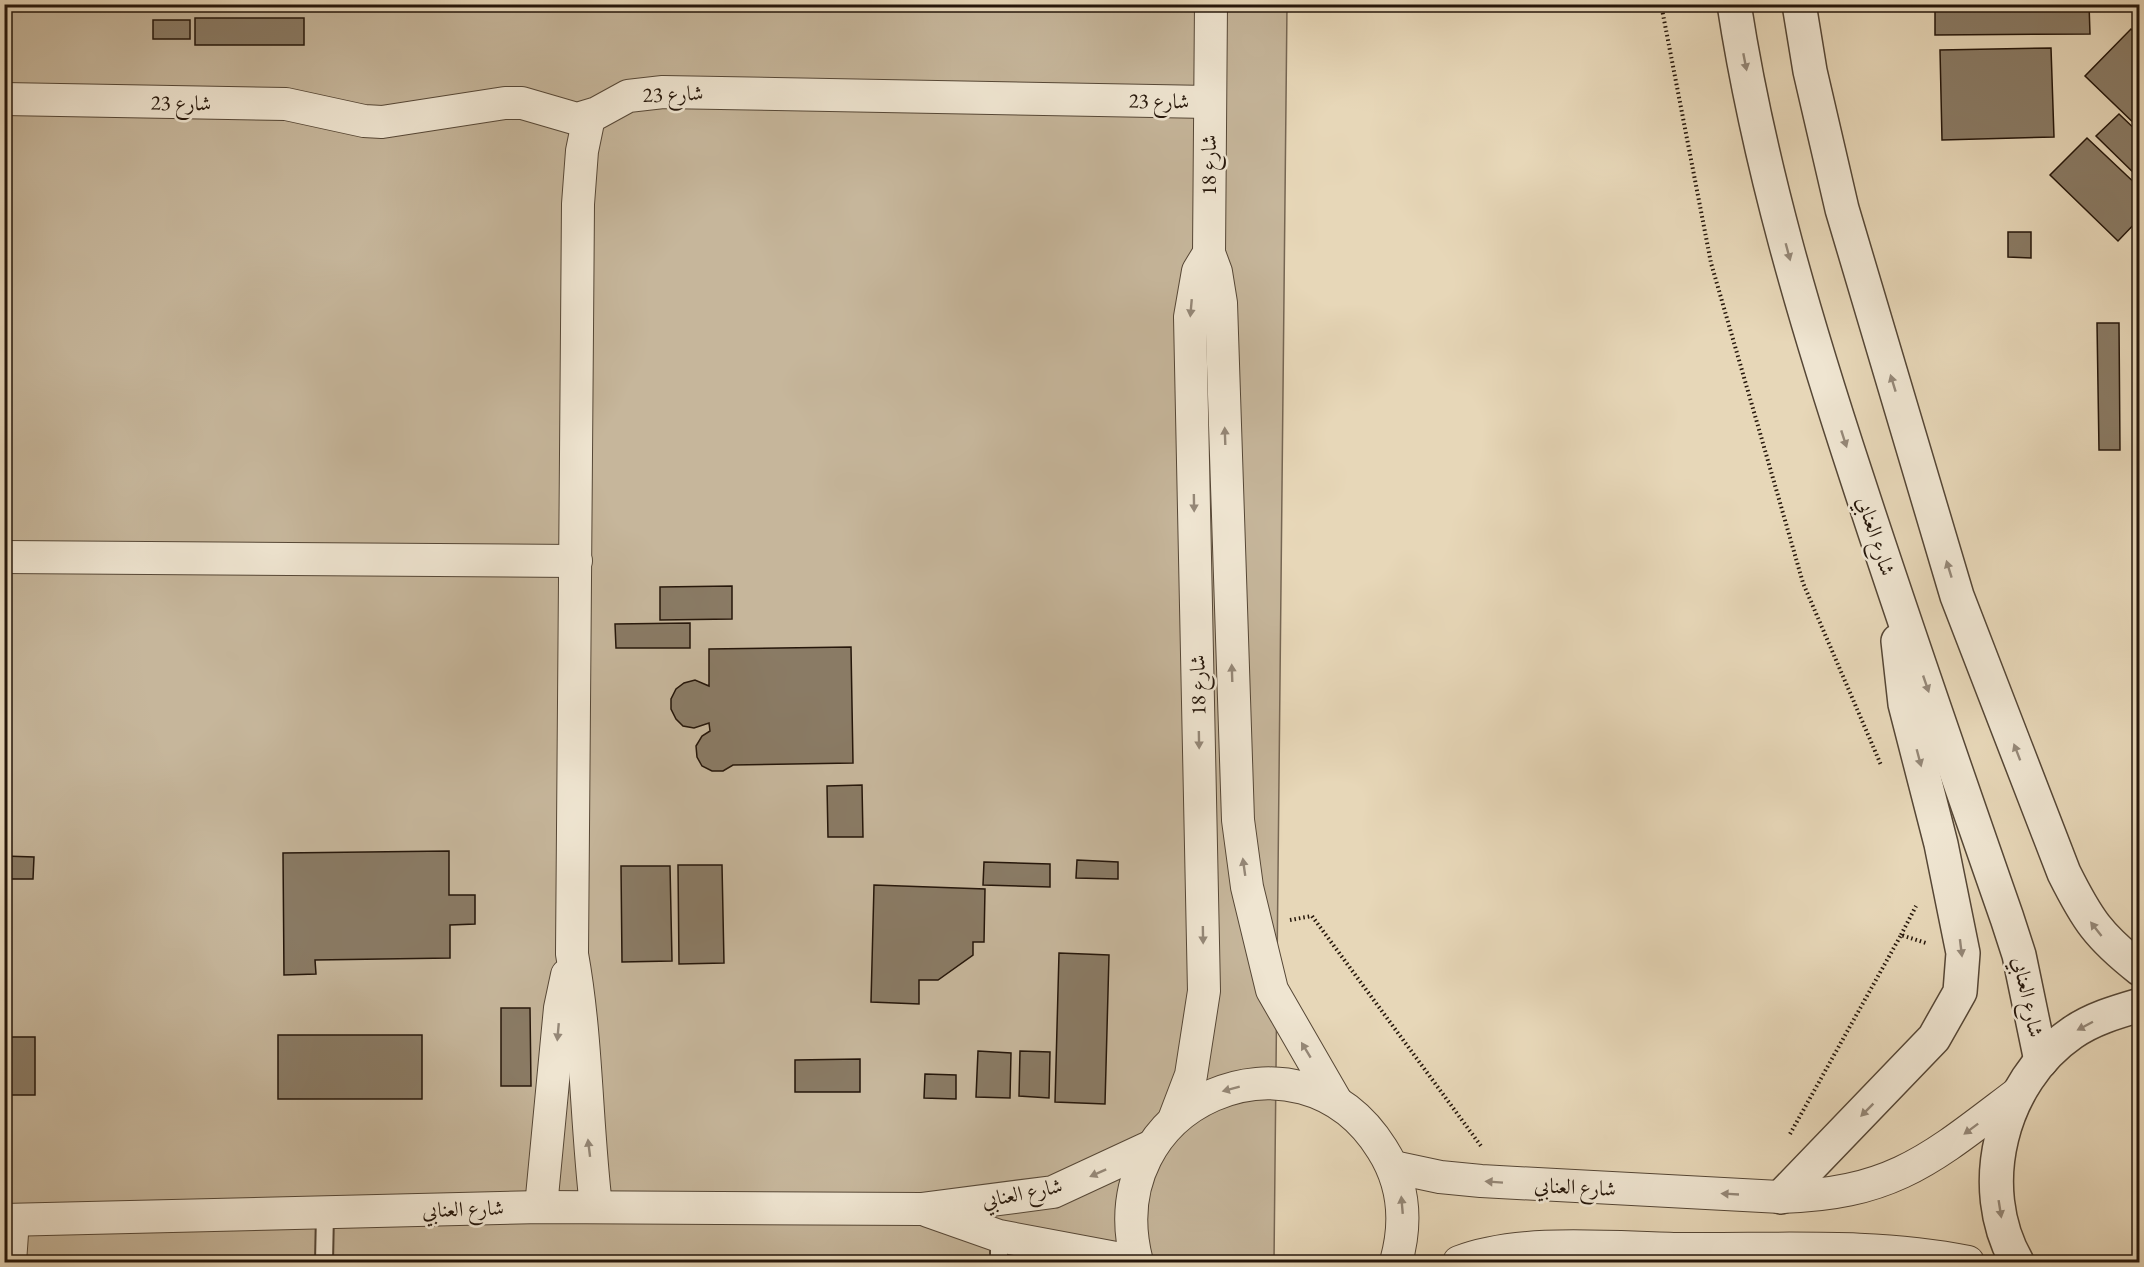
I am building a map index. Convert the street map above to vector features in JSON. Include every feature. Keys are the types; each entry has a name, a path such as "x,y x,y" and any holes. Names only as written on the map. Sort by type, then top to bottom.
{"street":[{"name":"شارع 18","path":"1211,4 1209,253 1216,272 1221,303 1238,820 1256,924 1272,990 1336,1101"},
{"name":"شارع العنابي","path":"1734,4 1758,129 1786,248 1820,365 1896,597 2019,955 2041,1061"},
{"path":"1799,4 1810,71 1842,209 1957,596 2064,873 2086,916 2102,937 2139,969"},
{"name":"شارع 23","path":"4,99 286,105 348,118 382,122 505,103 522,103 566,117 589,117 628,96 663,92 1209,102"},
{"path":"589,117 582,151 578,204 572,954 581,1005 588,1134 596,1206"},
{"name":"شارع 18","path":"1175,1117 1191,1075 1204,991 1190,316 1198,271 1209,253"},
{"path":"4,557 576,561"},
{"path":"1781,1197 1934,1038 1960,992 1963,953 1941,844 1905,704 1896,597"},
{"path":"541,1207 560,1008 572,954"},
{"path":"2018,1263 2011,1250 1999,1212 1996,1171 2003,1131 2018,1093 2041,1061 2072,1034 2108,1014 2139,1005"},
{"path":"1137,1262 1131,1233 1131,1203 1137,1174 1150,1147 1175,1117 1211,1095 1253,1083 1295,1086 1336,1101 1370,1129 1394,1167 1403,1202 1402,1239 1396,1263"},
{"name":"شارع العنابي","path":"1394,1167 1440,1177 1521,1184 1781,1197 1823,1196 1854,1190 1905,1173 1941,1152 2018,1093"},
{"name":"شارع العنابي","path":"9,1220 596,1206 921,1209 1053,1192 1150,1147"},
{"name":"شارع العنابي","path":"921,1209 999,1249 1137,1262"},
{"path":"9,1220 10,1263"},
{"path":"1459,1263 1507,1250 1566,1248 1869,1250 1940,1257 1968,1263"}],"lane":[{"path":"324,1263 325,1213"}],"path":[{"path":"1661,4 1711,263 1755,419 1803,583 1882,768"},
{"path":"1789,1136 1920,898"},
{"path":"1256,924 1312,916 1486,1154"},
{"path":"1901,935 1963,953"}],"shaded area":[{"path":"5,5 1287,5 1274,1262 5,1262"}],"building":[{"path":"1935,4 2089,4 2090,34 1935,35"},
{"path":"195,18 304,18 304,45 195,45"},
{"path":"153,20 190,20 190,39 153,39"},
{"path":"2131,29 2140,37 2140,129 2085,76"},
{"path":"2051,48 2054,137 1942,140 1940,50"},
{"path":"2119,114 2140,134 2140,179 2096,136"},
{"path":"2087,138 2140,188 2140,218 2118,241 2050,175"},
{"path":"2008,232 2031,232 2031,258 2008,257"},
{"path":"2097,323 2119,323 2120,450 2099,450"},
{"path":"732,586 732,619 660,620 660,587"},
{"path":"690,623 690,648 616,648 615,624"},
{"path":"851,647 853,763 733,765 723,771 712,771 702,766 697,757 696,746 702,736 710,731 709,723 694,728 683,726 671,709 671,699 676,689 684,683 695,680 709,686 709,649"},
{"path":"862,785 863,837 828,837 827,786"},
{"path":"449,851 449,895 475,895 475,924 450,925 450,958 315,960 316,974 284,975 283,853"},
{"path":"4,856 34,857 33,879 4,879"},
{"path":"1077,860 1118,862 1118,879 1076,878"},
{"path":"984,862 1050,864 1050,887 983,885"},
{"path":"678,865 722,865 724,963 679,964"},
{"path":"621,866 670,866 672,961 622,962"},
{"path":"874,885 985,889 984,942 973,942 973,955 938,980 919,980 919,1004 871,1002"},
{"path":"1059,953 1109,955 1105,1104 1055,1102"},
{"path":"501,1008 530,1008 531,1086 501,1086"},
{"path":"278,1035 422,1035 422,1099 278,1099"},
{"path":"4,1037 35,1037 35,1095 4,1095"},
{"path":"978,1051 1011,1053 1010,1098 976,1097"},
{"path":"1020,1051 1050,1052 1049,1098 1019,1096"},
{"path":"860,1059 860,1092 795,1092 795,1060"},
{"path":"925,1074 956,1075 956,1099 924,1098"},
{"path":"2140,1145 2140,1184 2135,1166"}]}
